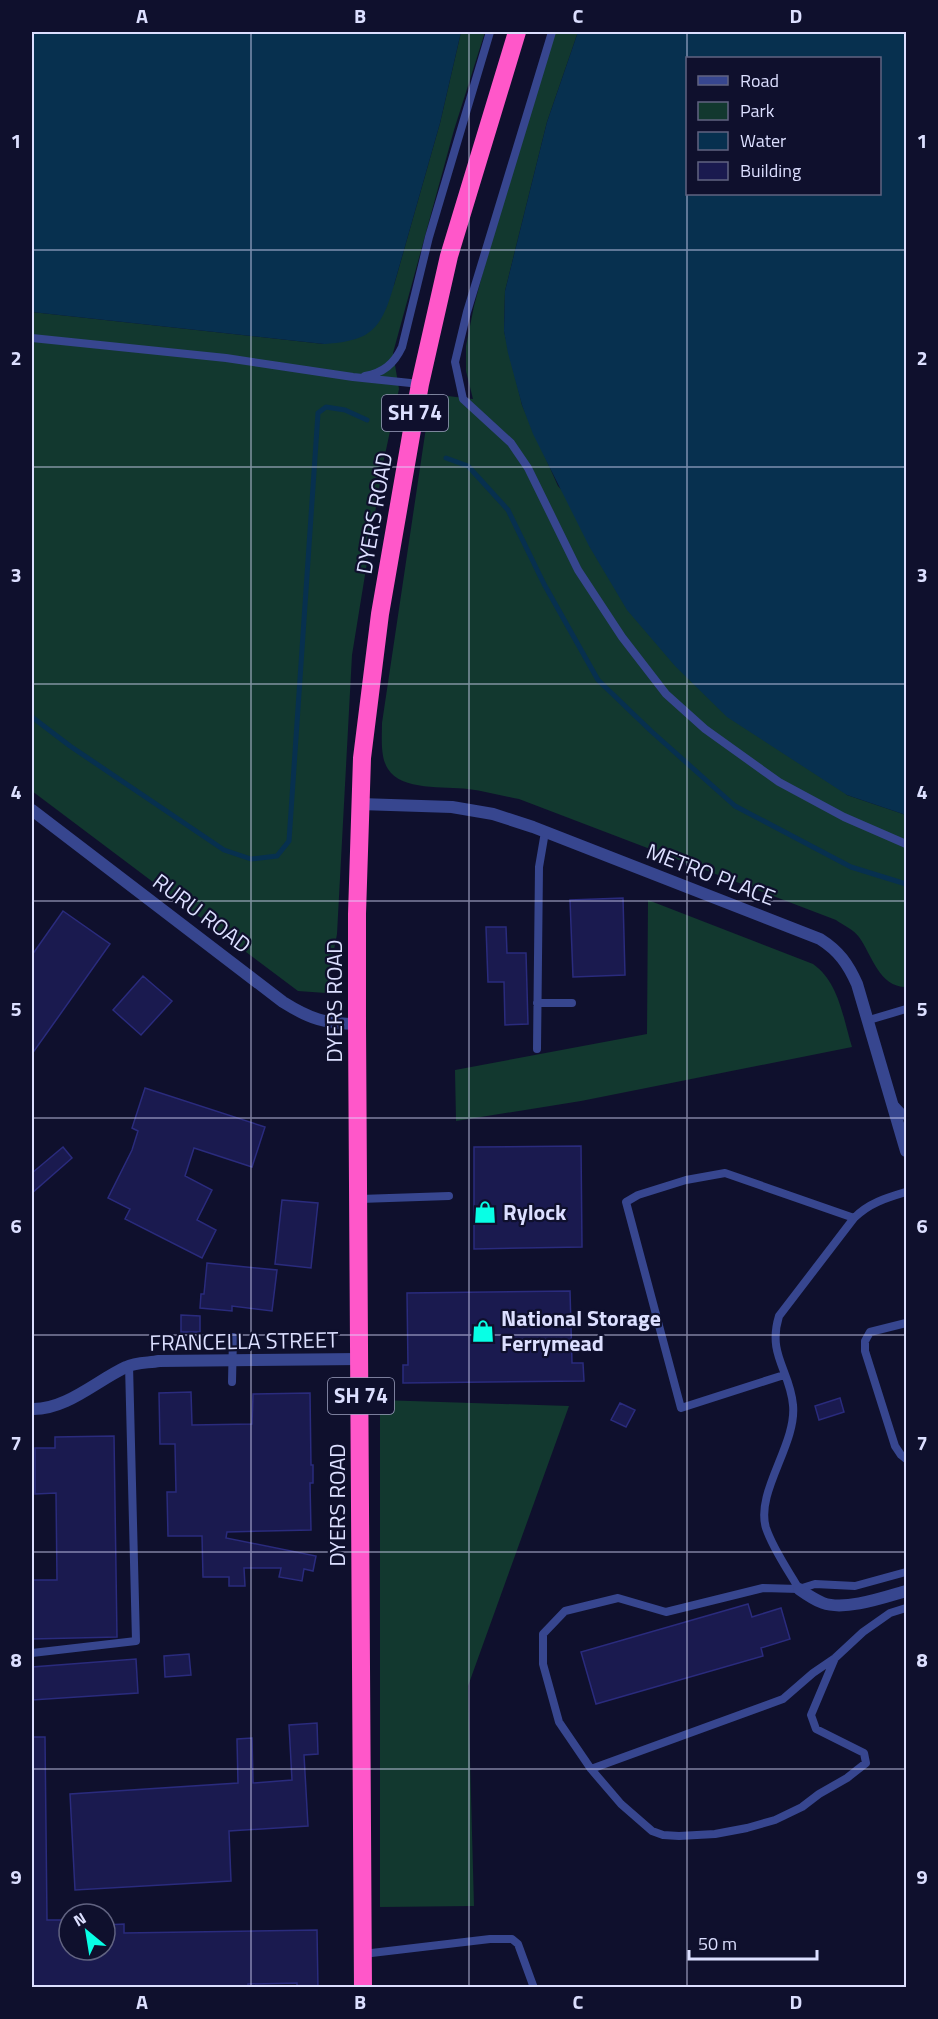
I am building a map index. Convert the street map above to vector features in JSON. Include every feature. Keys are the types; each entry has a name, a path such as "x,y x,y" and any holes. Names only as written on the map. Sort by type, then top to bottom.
{"highway":[{"name":"DYERS ROAD","path":"363,1988 360,1199 357,1024 362,758 380,614 420,384 449,256 517,32"}],"street":[{"name":"METRO PLACE","path":"360,804 468,810 493,814 545,832 819,939 833,947 849,967 857,984 906,1151"},
{"name":"RURU ROAD","path":"32,810 283,1002 323,1022 357,1024"},
{"name":"FRANCELLA STREET","path":"32,1409 64,1402 129,1365 159,1361 360,1359"},
{"path":"799,1589 824,1604 840,1605 858,1603 906,1590"}],"lane":[{"path":"353,377 380,372 396,358 402,347 429,237 490,32"},
{"path":"552,32 462,332 455,362 463,399 511,443 528,468 578,570 621,637 666,694 705,729 779,782 844,817 906,844"},
{"path":"32,338 226,358 353,377 420,384"},
{"path":"537,1049 538,867 545,832"},
{"path":"537,1003 572,1003"},
{"path":"869,1020 906,1009"},
{"path":"891,1100 906,1117"},
{"path":"784,1375 681,1408 626,1202 638,1195 676,1183 710,1174 724,1173 854,1218"},
{"path":"799,1589 766,1527 764,1505 791,1426 793,1405 776,1353 775,1331 779,1316 864,1208 877,1201 906,1192"},
{"path":"360,1199 449,1196"},
{"path":"906,1323 870,1332 865,1341 865,1351 895,1446 906,1459"},
{"path":"232,1382 233,1337"},
{"path":"32,1653 136,1641 129,1365"},
{"path":"835,1658 811,1715 816,1729 864,1753 866,1763 847,1778 789,1814 747,1828 715,1834 663,1835 652,1831 621,1804 591,1769 559,1722 543,1664 543,1634 565,1611 618,1598 666,1612 763,1588 799,1589 815,1584 855,1586 906,1572"},
{"path":"591,1769 783,1699 813,1673 835,1658 863,1632 890,1613 906,1608"},
{"path":"362,1954 490,1939 512,1940 518,1944 534,1988"}],"green space":[{"path":"461,32 485,32 454,130 393,353 399,389 383,464 352,655 337,934 326,993 298,991 32,791 32,312 324,344 394,285 440,123"},
{"path":"555,32 578,32 547,122 505,291 504,331 522,405 558,486 847,795 906,815 906,987 889,982 877,969 859,937 836,920 519,799 474,790 413,784 394,776 385,764 382,723 431,394 473,399 466,371 466,346 474,306"},
{"path":"648,900 813,964 829,980 839,1001 852,1047 581,1101 456,1121 455,1070 647,1034"},
{"path":"380,1400 569,1406 468,1686 474,1906 380,1907"}],"water":[{"path":"32,32 461,32 440,123 394,285 379,323 363,336 353,340 324,344 32,312"},
{"path":"578,32 906,32 906,815 847,795 727,717 675,666 627,610 589,546 533,434 522,405 508,353 504,331 505,291 547,122"}],"building":[{"path":"623,898 625,975 573,977 570,900"},
{"path":"63,911 110,944 32,1054 32,955"},
{"path":"486,927 506,927 507,953 526,953 528,1024 505,1025 504,982 488,982"},
{"path":"143,976 172,1001 141,1035 113,1010"},
{"path":"145,1088 265,1127 252,1167 194,1148 185,1176 212,1190 197,1220 216,1230 202,1258 125,1219 130,1209 108,1198 132,1150 138,1131 132,1128"},
{"path":"581,1146 582,1247 474,1249 474,1147"},
{"path":"63,1147 72,1158 32,1193 32,1173"},
{"path":"282,1200 318,1203 311,1268 275,1264"},
{"path":"207,1263 277,1270 272,1311 232,1306 232,1311 200,1308 201,1294 204,1294"},
{"name":"National Storage Ferrymead","path":"570,1291 572,1363 583,1363 584,1381 403,1383 403,1365 408,1365 407,1293"},
{"path":"181,1315 200,1316 200,1332 181,1332"},
{"path":"191,1392 192,1425 252,1424 253,1394 310,1393 311,1465 313,1465 313,1483 310,1483 311,1530 227,1532 226,1538 316,1556 313,1571 304,1569 302,1581 279,1577 281,1568 244,1568 245,1586 229,1586 229,1577 203,1577 202,1536 168,1536 167,1492 176,1492 175,1444 160,1444 159,1393"},
{"path":"840,1398 844,1412 819,1420 815,1406"},
{"path":"620,1403 635,1410 626,1427 611,1420"},
{"path":"114,1436 117,1637 32,1639 32,1580 57,1580 56,1493 35,1494 35,1448 55,1448 55,1437"},
{"path":"748,1604 752,1617 781,1608 790,1639 761,1648 763,1656 596,1704 581,1652"},
{"path":"189,1654 191,1675 165,1677 164,1656"},
{"path":"136,1659 138,1693 32,1700 32,1667"},
{"path":"317,1723 318,1754 304,1755 308,1826 229,1831 231,1881 75,1890 70,1794 238,1783 237,1739 252,1738 253,1783 292,1780 289,1725"},
{"path":"32,1737 45,1737 47,1920 57,1920 57,1962 117,1962 117,1924 124,1924 124,1933 317,1930 318,1988 297,1988 297,1983 248,1984 248,1988 32,1988"}],"waterway":[{"path":"32,717 70,746 224,850 251,859 277,856 289,841 318,413 326,407 345,410 367,420"},
{"path":"446,458 468,466 508,510 544,584 598,680 651,731 735,806 851,867 906,884"}],"place":[{"name":"Rylock","path":"485,1212"},
{"name":"National Storage Ferrymead","path":"483,1331"}]}
